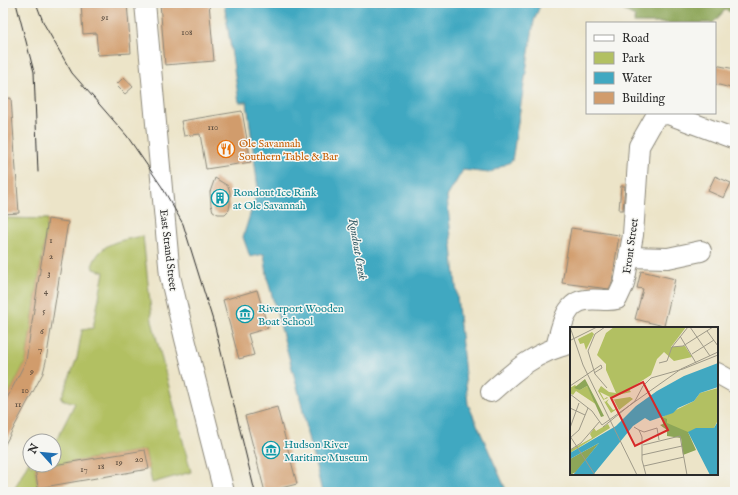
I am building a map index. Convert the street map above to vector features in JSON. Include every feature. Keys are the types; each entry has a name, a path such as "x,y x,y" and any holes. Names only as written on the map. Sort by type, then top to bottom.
{"street":[{"name":"East Strand Street","path":"145,3 170,276 224,492"},
{"name":"Front Street","path":"564,346 564,320 569,309 575,303 586,300 610,301 618,299 624,284 633,235 639,146 656,116 668,114 735,139"},
{"path":"629,257 668,258 701,251"},
{"path":"491,392 525,362 564,346"},
{"path":"718,374 735,382"}],"green space":[{"path":"556,3 735,3 735,13 725,10 714,22 634,22 635,16 615,6"},
{"path":"3,218 48,219 26,361 3,406"},
{"path":"143,236 152,321 191,472 152,483 145,450 62,464 62,433 60,433 75,403 61,399 77,358 82,330 93,328 104,272 94,269 92,266 101,251 106,247 119,241"},
{"path":"23,473 36,473 38,488 29,492 13,492"}],"water":[{"name":"Rondout Creek","path":"224,3 541,3 534,21 512,161 489,173 463,170 447,197 468,404 507,492 322,492 298,390 268,281 264,254 250,257 243,237 258,189 247,102 239,102"}],"building":[{"path":"81,3 127,3 131,53 98,55 96,33 83,34"},
{"path":"160,3 209,3 214,61 165,65"},
{"path":"716,65 735,69 735,89 716,84"},
{"path":"124,77 133,87 125,94 116,85"},
{"path":"11,98 19,213 3,214 3,99"},
{"name":"Ole Savannah Southern Table & Bar","path":"242,111 251,162 206,169 200,134 184,136 181,121"},
{"path":"715,176 731,183 724,198 708,191"},
{"name":"Rondout Ice Rink at Ole Savannah","path":"215,178 228,186 230,192 229,210 225,214 218,214 213,211 211,205 210,192"},
{"path":"621,186 625,186 623,210 619,210"},
{"path":"48,219 68,222 46,361 43,373 3,448 3,406 26,361"},
{"path":"571,228 619,235 612,283 609,289 562,283"},
{"path":"641,271 675,279 664,326 635,319 643,289 637,288"},
{"name":"Riverport Wooden Boat School","path":"257,290 268,328 248,334 254,355 239,359 223,300"},
{"name":"Hudson River Maritime Museum","path":"277,407 297,484 265,492 245,416"},
{"path":"145,450 149,469 38,488 36,473 62,473 62,464"}],"tram line":[{"path":"16,3 34,72 38,172"},
{"path":"36,3 44,24 72,73 127,136 162,187 183,224 215,327 255,492"}],"place":[{"name":"Ole Savannah Southern Table & Bar","path":"226,149"},
{"name":"Rondout Ice Rink at Ole Savannah","path":"220,198"},
{"name":"Riverport Wooden Boat School","path":"245,314"},
{"name":"Hudson River Maritime Museum","path":"271,450"}]}
